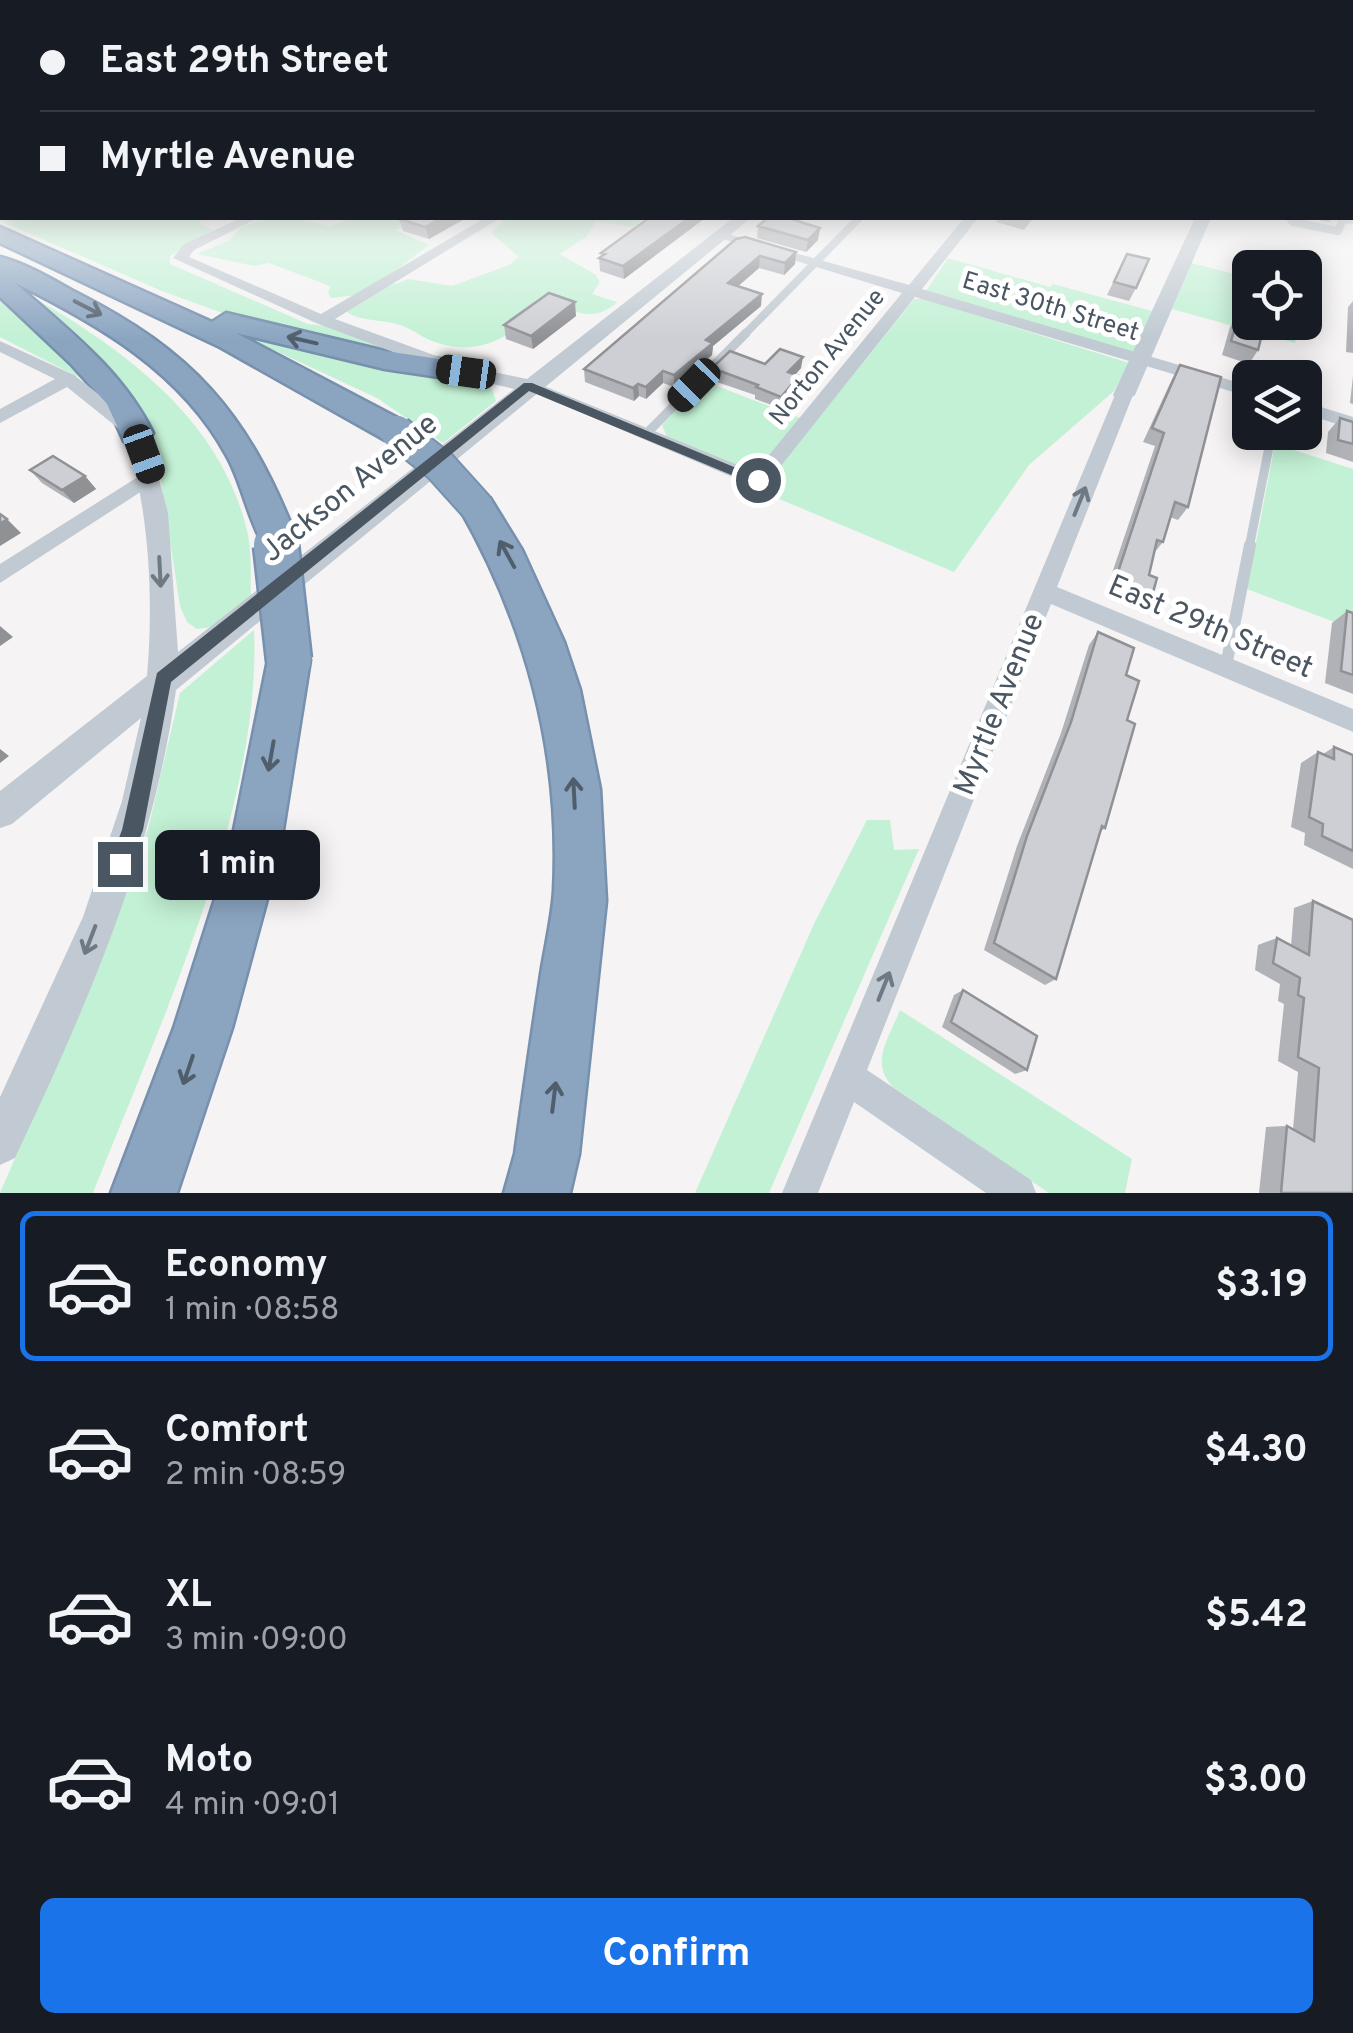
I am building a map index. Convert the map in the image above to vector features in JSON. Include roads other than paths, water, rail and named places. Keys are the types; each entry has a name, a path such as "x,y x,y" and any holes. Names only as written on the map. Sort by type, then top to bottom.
{"highway":[{"path":"0,234 245,349 397,432 440,466 477,507 508,554 532,605 561,693 574,777 580,890 547,1154 536,1193"},
{"path":"0,265 115,322 156,352 206,399 244,455 275,532 290,660 254,855 202,1028 144,1193"},
{"path":"0,283 83,359 122,401 136,433"},
{"path":"140,299 385,360 466,372"}],"street":[{"path":"230,228 189,247 180,258 322,320 466,372 528,386 646,434"},
{"path":"322,320 478,228"},
{"name":"Jackson Avenue","path":"0,812 730,228"},
{"name":"Norton Avenue","path":"646,434 758,480 963,228"},
{"name":"Myrtle Avenue","path":"800,1193 1043,591 1199,228"},
{"name":"East 30th Street","path":"722,234 1232,387"},
{"path":"0,346 68,379 136,433 152,475 161,569 163,678 132,830 80,966 0,1143"},
{"path":"0,417 68,379"},
{"path":"1322,413 1353,423"},
{"path":"0,575 152,475"},
{"name":"East 29th Street","path":"1043,591 1353,721"},
{"path":"848,1077 1018,1193"}],"lane":[{"path":"646,434 849,228"},
{"path":"1226,666 1268,450"}]}
